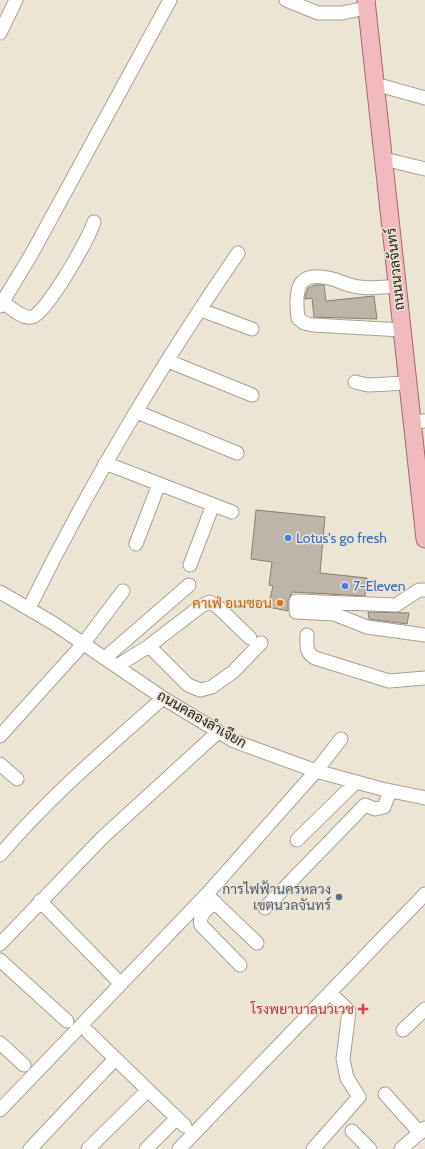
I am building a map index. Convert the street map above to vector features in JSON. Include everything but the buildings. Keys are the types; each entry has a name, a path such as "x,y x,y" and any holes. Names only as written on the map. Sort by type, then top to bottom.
{"main road":[{"name":"ถนนนวลจันทร์","path":"366,4 384,160 396,286 408,383 419,427 425,539"}],"street":[{"path":"2,24 16,0"},
{"path":"94,222 64,279 38,313 33,317 27,317 1,304 31,255 170,0"},
{"path":"286,0 318,13 342,13 366,4"},
{"path":"375,84 425,98"},
{"path":"384,160 425,169"},
{"path":"29,608 60,545 105,463 186,330 201,310 238,253"},
{"path":"396,286 359,287 323,277 305,278 302,280 299,287 298,318 304,323 312,325 402,330"},
{"path":"201,310 252,329"},
{"path":"168,361 252,395"},
{"path":"355,382 368,385 408,383"},
{"path":"137,412 237,453"},
{"path":"105,463 232,512"},
{"path":"136,544 159,484"},
{"path":"190,564 213,505"},
{"path":"105,658 189,585"},
{"path":"425,590 419,590 396,605 296,601 296,612 334,614 367,628 425,635"},
{"path":"0,736 83,644 123,591"},
{"name":"ถนนคลองลำเจียก","path":"0,592 29,608 163,698 218,732 247,746 316,771 390,791 425,798"},
{"path":"117,666 149,646 201,606 210,602 218,607 256,640 234,671 212,687 200,690 188,685 149,646"},
{"path":"307,635 307,650 309,654 315,658 389,681 425,678"},
{"path":"0,855 83,768 163,698"},
{"path":"0,944 102,838 218,732"},
{"path":"0,1110 120,984 211,898 341,739"},
{"path":"0,764 17,779"},
{"path":"297,840 356,782"},
{"path":"264,908 365,805 375,809 384,807 390,791"},
{"path":"179,1149 425,894"},
{"path":"211,898 257,943"},
{"path":"211,898 200,922 201,925 240,965"},
{"path":"40,901 120,984"},
{"path":"0,960 67,1020"},
{"path":"313,1149 359,1097 348,1078 343,1059 349,1011 330,993"},
{"path":"403,1030 425,1009"},
{"path":"88,1032 181,1122 146,1149"},
{"path":"0,1043 24,1065"},
{"path":"30,1149 115,1059"},
{"path":"88,1149 148,1090"},
{"path":"385,1094 423,1130 401,1149"},
{"path":"352,1131 370,1149"}],"place":[{"name":"Lotus's go fresh","path":"288,538"},
{"name":"7-Eleven","path":"345,586"},
{"name":"คาเฟ่ อเมซอน","path":"280,603"},
{"name":"การไฟฟ้านครหลวง เขตนวลจันทร์","path":"339,897"},
{"name":"โรงพยาบาลนวเวช","path":"363,1009"}]}
